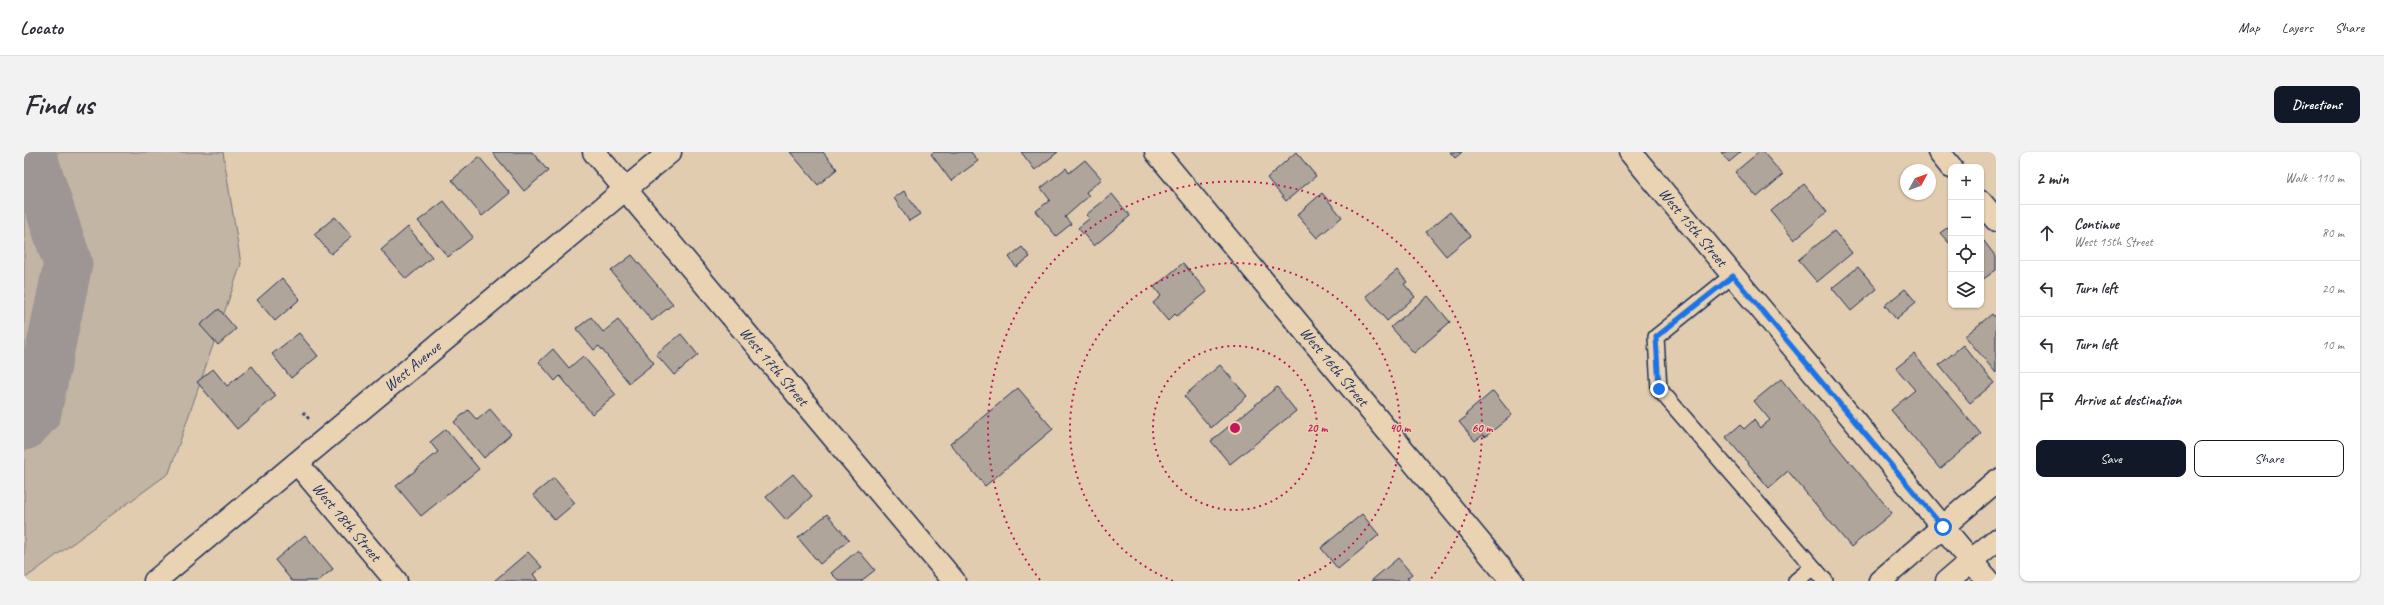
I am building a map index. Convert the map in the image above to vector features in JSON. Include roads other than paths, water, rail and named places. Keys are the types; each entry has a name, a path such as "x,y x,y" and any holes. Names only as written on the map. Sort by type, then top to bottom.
{"street":[{"name":"West 17th Street","path":"594,152 954,581"},
{"name":"West Avenue","path":"155,581 670,152"},
{"name":"West 16th Street","path":"1156,152 1512,581"},
{"name":"West 15th Street","path":"1630,152 1988,581"},
{"path":"1939,152 1949,164"},
{"path":"1984,206 1996,220"},
{"name":"West 18th Street","path":"297,463 396,581"},
{"path":"1880,581 1996,481"},
{"path":"1947,581 1996,540"}],"lane":[{"path":"1733,276 1656,337 1659,389 1826,581"},
{"path":"1796,581 1814,566"}],"waterway":[{"path":"24,426 37,412 68,264 31,152"}]}
